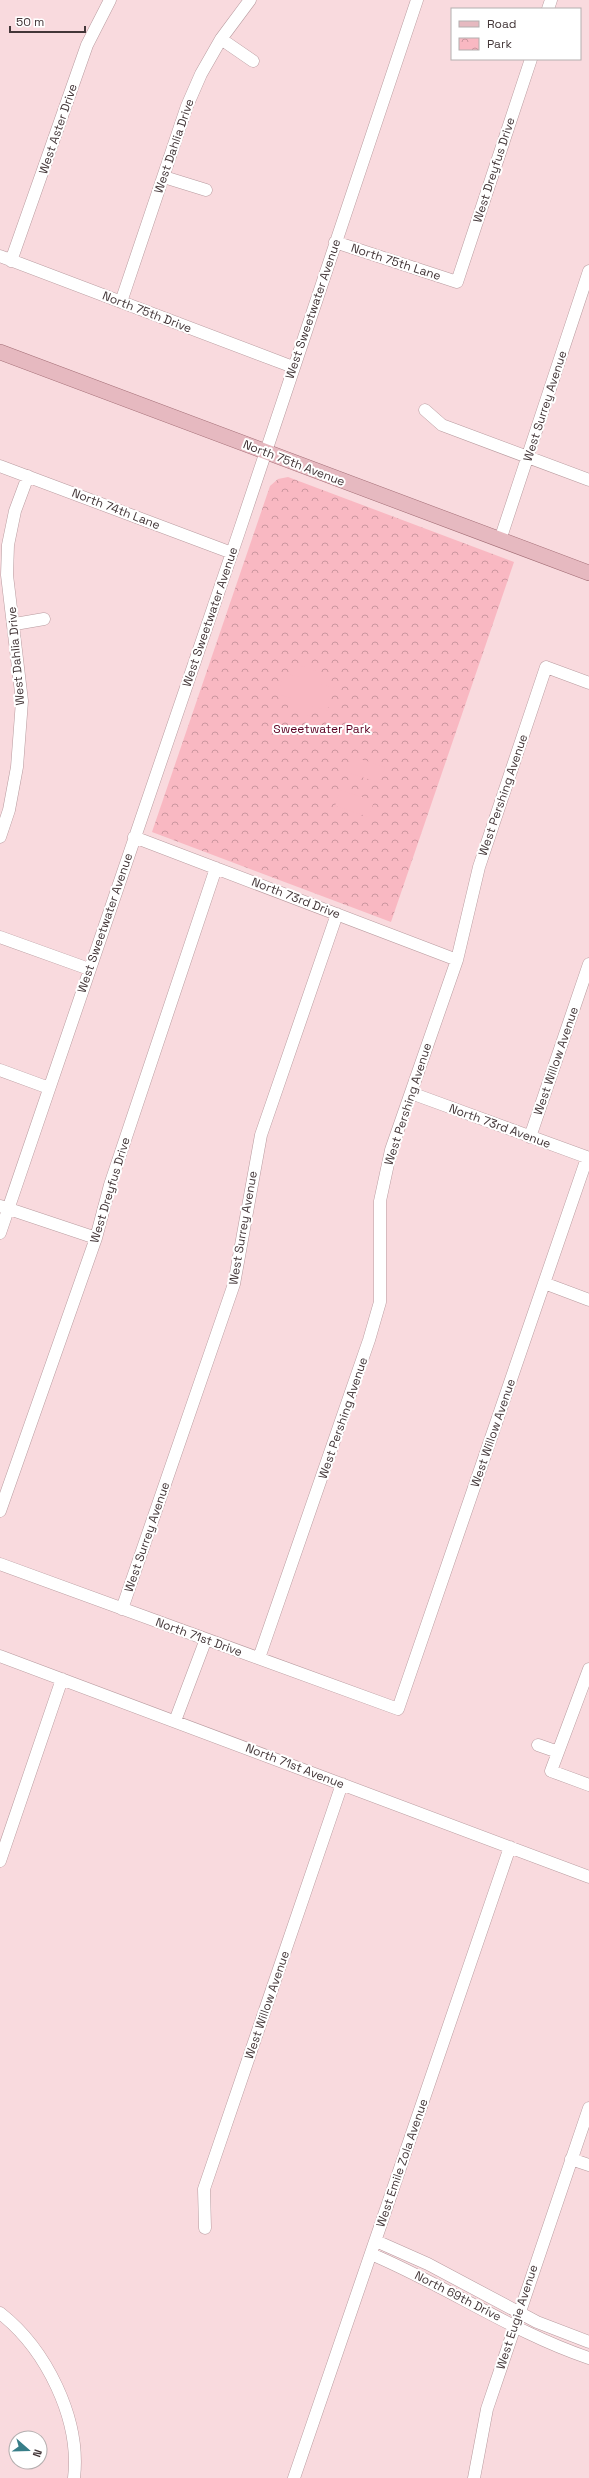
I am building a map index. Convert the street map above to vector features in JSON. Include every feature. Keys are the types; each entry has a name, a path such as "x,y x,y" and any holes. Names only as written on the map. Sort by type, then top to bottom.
{"main road":[{"name":"North 75th Avenue","path":"0,352 589,573"}],"street":[{"name":"West Aster Drive","path":"6,259 87,45 110,0"},
{"name":"West Dahlia Drive","path":"121,302 195,87 221,39 250,0"},
{"name":"West Sweetwater Avenue","path":"0,1232 4,1207 49,1088 90,969 232,553 417,0"},
{"path":"221,39 253,61"},
{"name":"West Dreyfus Drive","path":"456,282 531,60"},
{"path":"164,177 206,190"},
{"name":"North 75th Lane","path":"335,242 456,282"},
{"name":"North 75th Drive","path":"6,259 294,367"},
{"name":"West Surrey Avenue","path":"500,540 589,271"},
{"path":"425,410 442,425 589,480"},
{"name":"North 74th Lane","path":"0,466 232,553"},
{"name":"West Dahlia Drive","path":"0,837 9,810 14,781 22,701 15,624 7,575 8,545 15,511 28,476"},
{"path":"15,624 44,619"},
{"name":"West Pershing Avenue","path":"259,1658 367,1347 380,1302 380,1201 391,1150 457,960 478,867 546,667 589,683"},
{"name":"North 73rd Drive","path":"134,837 457,960"},
{"name":"West Dreyfus Drive","path":"0,1511 96,1238 110,1185 216,868"},
{"name":"West Surrey Avenue","path":"122,1609 234,1284 261,1135 337,914"},
{"path":"0,936 90,969"},
{"name":"West Willow Avenue","path":"530,1136 589,964"},
{"path":"0,1070 49,1088"},
{"name":"North 73rd Avenue","path":"411,1093 588,1158"},
{"name":"West Willow Avenue","path":"398,1709 588,1158"},
{"path":"4,1207 96,1238"},
{"path":"544,1283 589,1300"},
{"name":"North 71st Drive","path":"0,1564 398,1709"},
{"path":"175,1721 206,1639"},
{"name":"North 71st Avenue","path":"0,1656 589,1877"},
{"path":"589,1669 551,1771 589,1785"},
{"path":"0,1861 62,1679"},
{"path":"538,1745 558,1752"},
{"name":"West Willow Avenue","path":"205,2228 204,2189 342,1784"},
{"name":"West Emile Zola Avenue","path":"294,2478 510,1847"},
{"name":"West Eugie Avenue","path":"474,2478 487,2409 589,2108"},
{"path":"571,2159 589,2165"},
{"name":"North 69th Drive","path":"376,2241 428,2264 552,2328 589,2342"},
{"name":"North 69th Drive","path":"371,2254 413,2273 559,2348 589,2358"},
{"path":"0,2313 13,2323 42,2360 63,2396 77,2458 74,2478"}],"green space":[{"name":"Sweetwater Park","path":"288,477 514,562 391,922 152,832 270,486 278,479"},
{"path":"302,666 324,674 321,684 334,688 327,711 313,706 310,716 288,708 291,698 277,694 285,673 298,677"},
{"path":"351,756 385,767 380,783 346,772"},
{"path":"340,790 374,801 369,817 335,806"}]}
